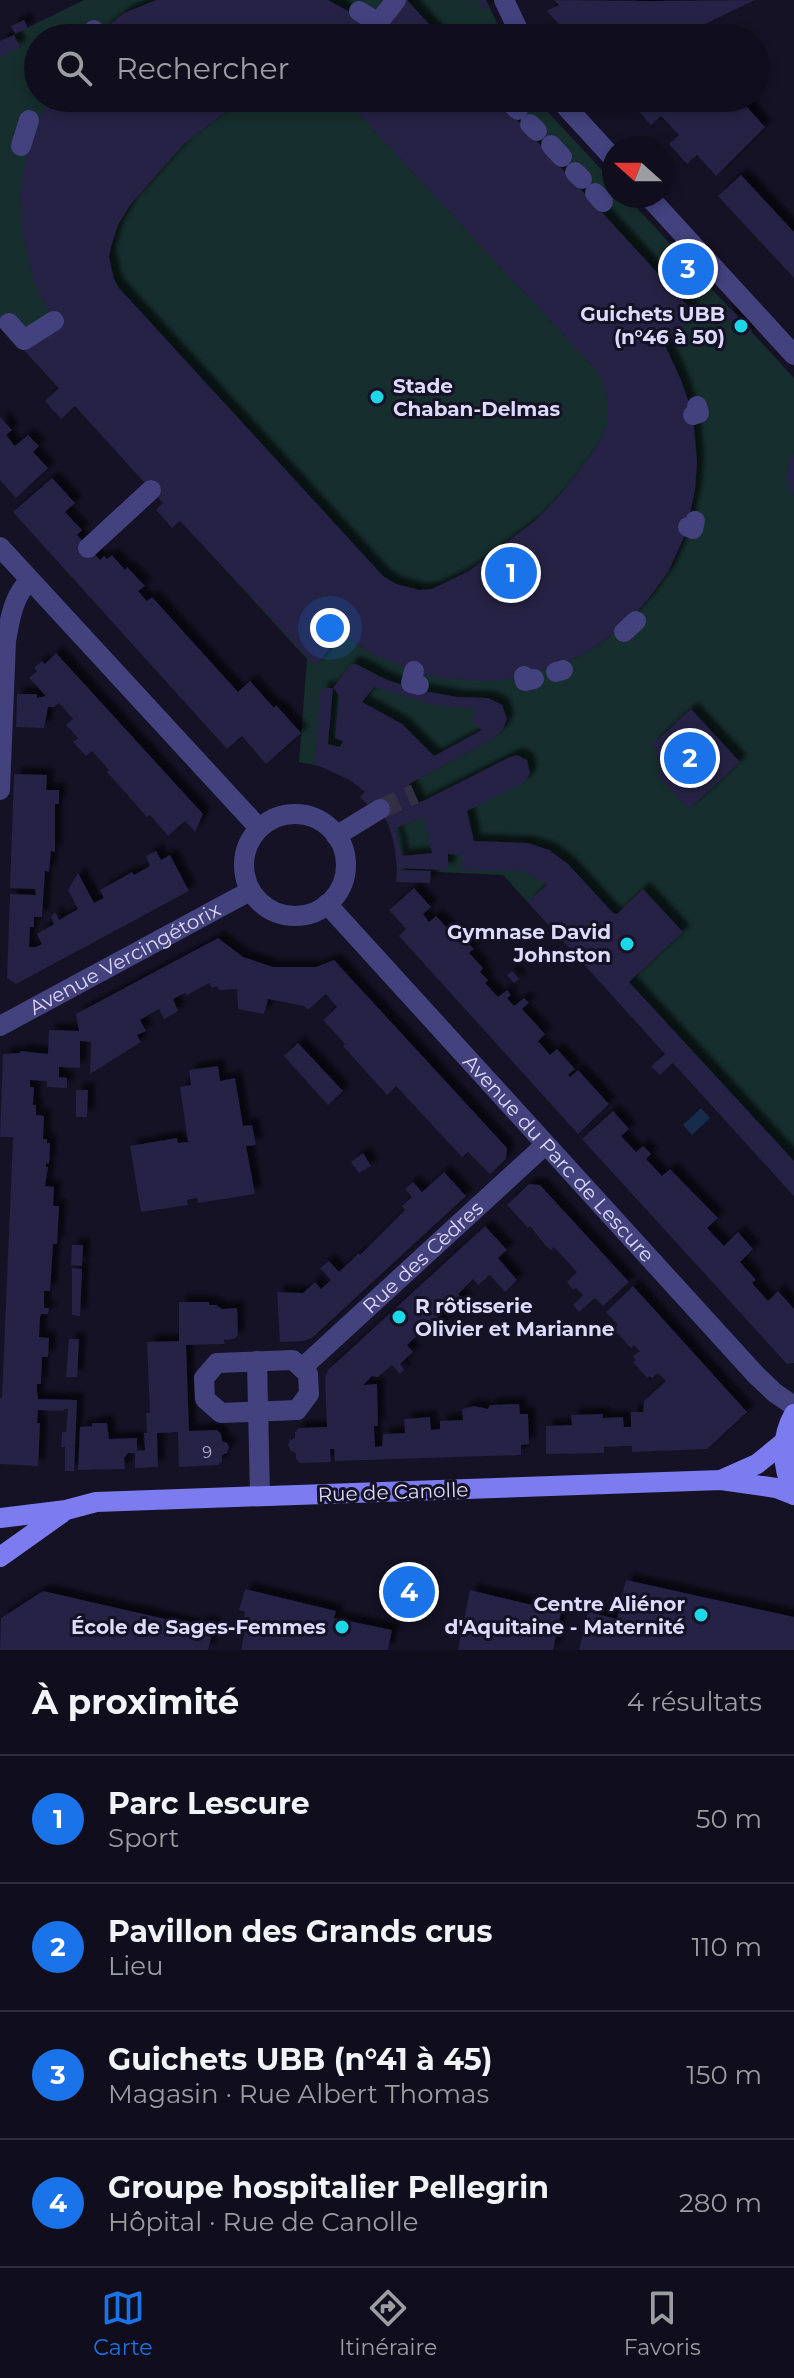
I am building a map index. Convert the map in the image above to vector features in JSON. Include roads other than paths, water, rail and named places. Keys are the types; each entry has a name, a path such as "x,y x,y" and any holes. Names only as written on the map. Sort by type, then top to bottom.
{"street":[{"path":"377,24 396,0"},
{"path":"504,0 515,24"},
{"path":"359,11 375,24"},
{"path":"571,112 602,146"},
{"path":"659,208 794,355"},
{"path":"9,323 24,340 51,323 39,305"},
{"path":"127,512 88,548 149,492"},
{"path":"0,547 259,828"},
{"path":"0,790 9,620 16,599 30,580"},
{"path":"336,836 380,809"},
{"path":"291,814 308,816 324,823 336,836 346,864 337,893 327,904 312,913 295,917 277,914 262,905 250,891 244,876 244,858 249,842 259,828 291,814"},
{"name":"Avenue Vercingétorix","path":"0,1026 250,891"},
{"name":"Avenue du Parc de Lescure","path":"327,904 756,1375 794,1406"},
{"name":"Rue des Cèdres","path":"302,1368 545,1145"},
{"path":"293,1360 302,1368 308,1374 309,1394 297,1410 221,1413 205,1399 204,1378 217,1363 293,1360"},
{"path":"257,1361 260,1496"},
{"path":"794,1414 784,1442 787,1478 794,1495"},
{"name":"Rue de Canolle","path":"721,1480 757,1464 784,1442"},
{"name":"Rue de Canolle","path":"0,1518 66,1510 96,1502 721,1480 776,1488 794,1495"},
{"name":"Rue de Canolle","path":"0,1557 66,1510"}],"water":[{"path":"701,1108 710,1118 692,1135 683,1125"}],"tunnel":[{"path":"380,809 415,794"}],"place":[{"name":"Guichets UBB (n°41 à 45)","path":"688,269"},
{"name":"Guichets UBB (n°46 à 50)","path":"741,326"},
{"name":"Stade Chaban-Delmas","path":"377,397"},
{"name":"Parc Lescure","path":"511,573"},
{"name":"Pavillon des Grands crus","path":"690,758"},
{"name":"Gymnase David Johnston","path":"627,944"},
{"name":"R rôtisserie Olivier et Marianne","path":"399,1317"},
{"name":"Groupe hospitalier Pellegrin","path":"409,1592"},
{"name":"Centre Aliénor d'Aquitaine - Maternité","path":"701,1615"},
{"name":"École de Sages-Femmes","path":"342,1627"}]}
